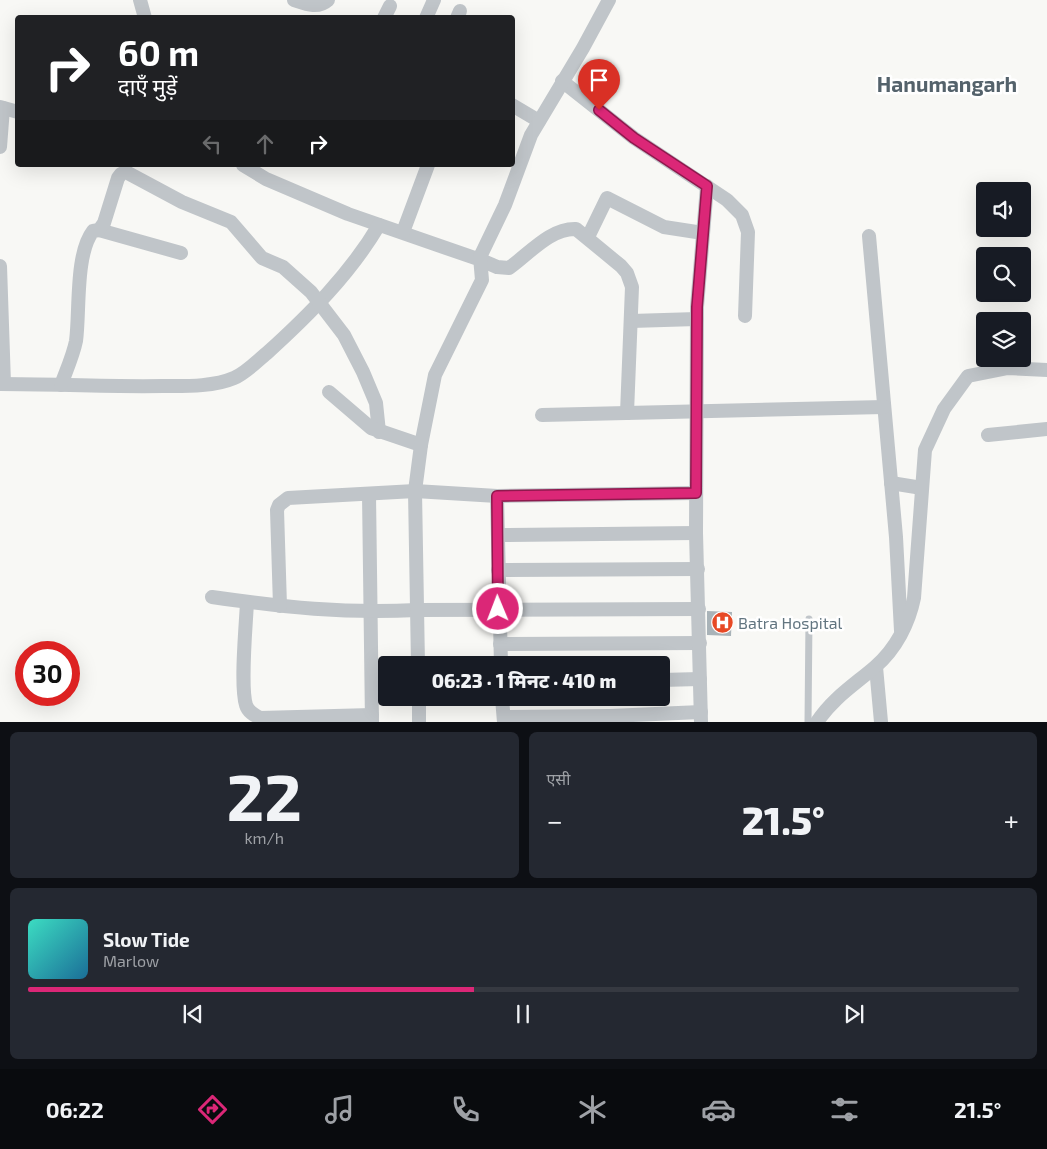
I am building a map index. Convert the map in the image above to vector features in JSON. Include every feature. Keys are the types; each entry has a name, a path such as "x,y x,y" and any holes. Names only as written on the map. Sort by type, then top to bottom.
{"street":[{"path":"140,0 144,15"},
{"path":"294,0 314,6 324,4 328,0"},
{"path":"427,15 434,0"},
{"path":"418,656 415,491 421,445 435,375 482,280 480,258 505,206 525,147 562,81 584,48 609,0"},
{"path":"562,81 634,138 707,186 736,208 746,223 748,232 745,316"},
{"path":"0,147 2,107 15,111"},
{"path":"515,107 540,121"},
{"path":"403,232 427,167"},
{"path":"260,170 348,214 474,258 480,258 504,269 514,264 536,246 562,232 576,229 621,266 630,279 631,321 627,413"},
{"path":"100,230 118,178 126,172 182,202 231,222 238,228 253,251 290,273 319,301 344,335 370,388 378,410 379,432"},
{"path":"503,706 504,719 701,717 696,533 697,319 707,186"},
{"path":"588,237 607,198 664,227 703,233"},
{"path":"0,266 2,384 194,386 234,379 277,343 334,288 364,250 379,225"},
{"path":"61,385 75,342 84,253 90,234 93,231 100,230 181,253"},
{"path":"869,236 891,483 901,634"},
{"path":"631,321 697,319"},
{"path":"817,722 832,702 876,666 901,634 910,616 914,598 924,450 944,409 968,376 1008,368 1047,370"},
{"path":"329,392 363,422 379,432 421,445"},
{"path":"542,415 884,407"},
{"path":"988,435 1047,429"},
{"path":"891,483 922,488"},
{"path":"280,606 276,519 279,505 288,498 415,491 497,496 696,493"},
{"path":"247,602 244,689 247,707 253,715 260,718 372,718 369,494"},
{"path":"497,496 498,609 501,656"},
{"path":"498,535 696,533"},
{"path":"498,570 698,569"},
{"path":"212,598 280,606 372,612 498,609 699,609"},
{"path":"500,644 700,643"},
{"path":"876,666 881,722"},
{"path":"670,680 700,679"},
{"path":"419,706 420,722"}],"lane":[{"path":"808,722 809,619"}],"building":[{"path":"707,611 732,612 731,636 707,635"}],"place":[{"name":"Batra Hospital","path":"722,623"}],"district":[{"name":"Hanumangarh","path":"947,85"}],"route":[{"path":"498,609 497,496 696,493 697,307 707,186 634,138 599,110"}]}
